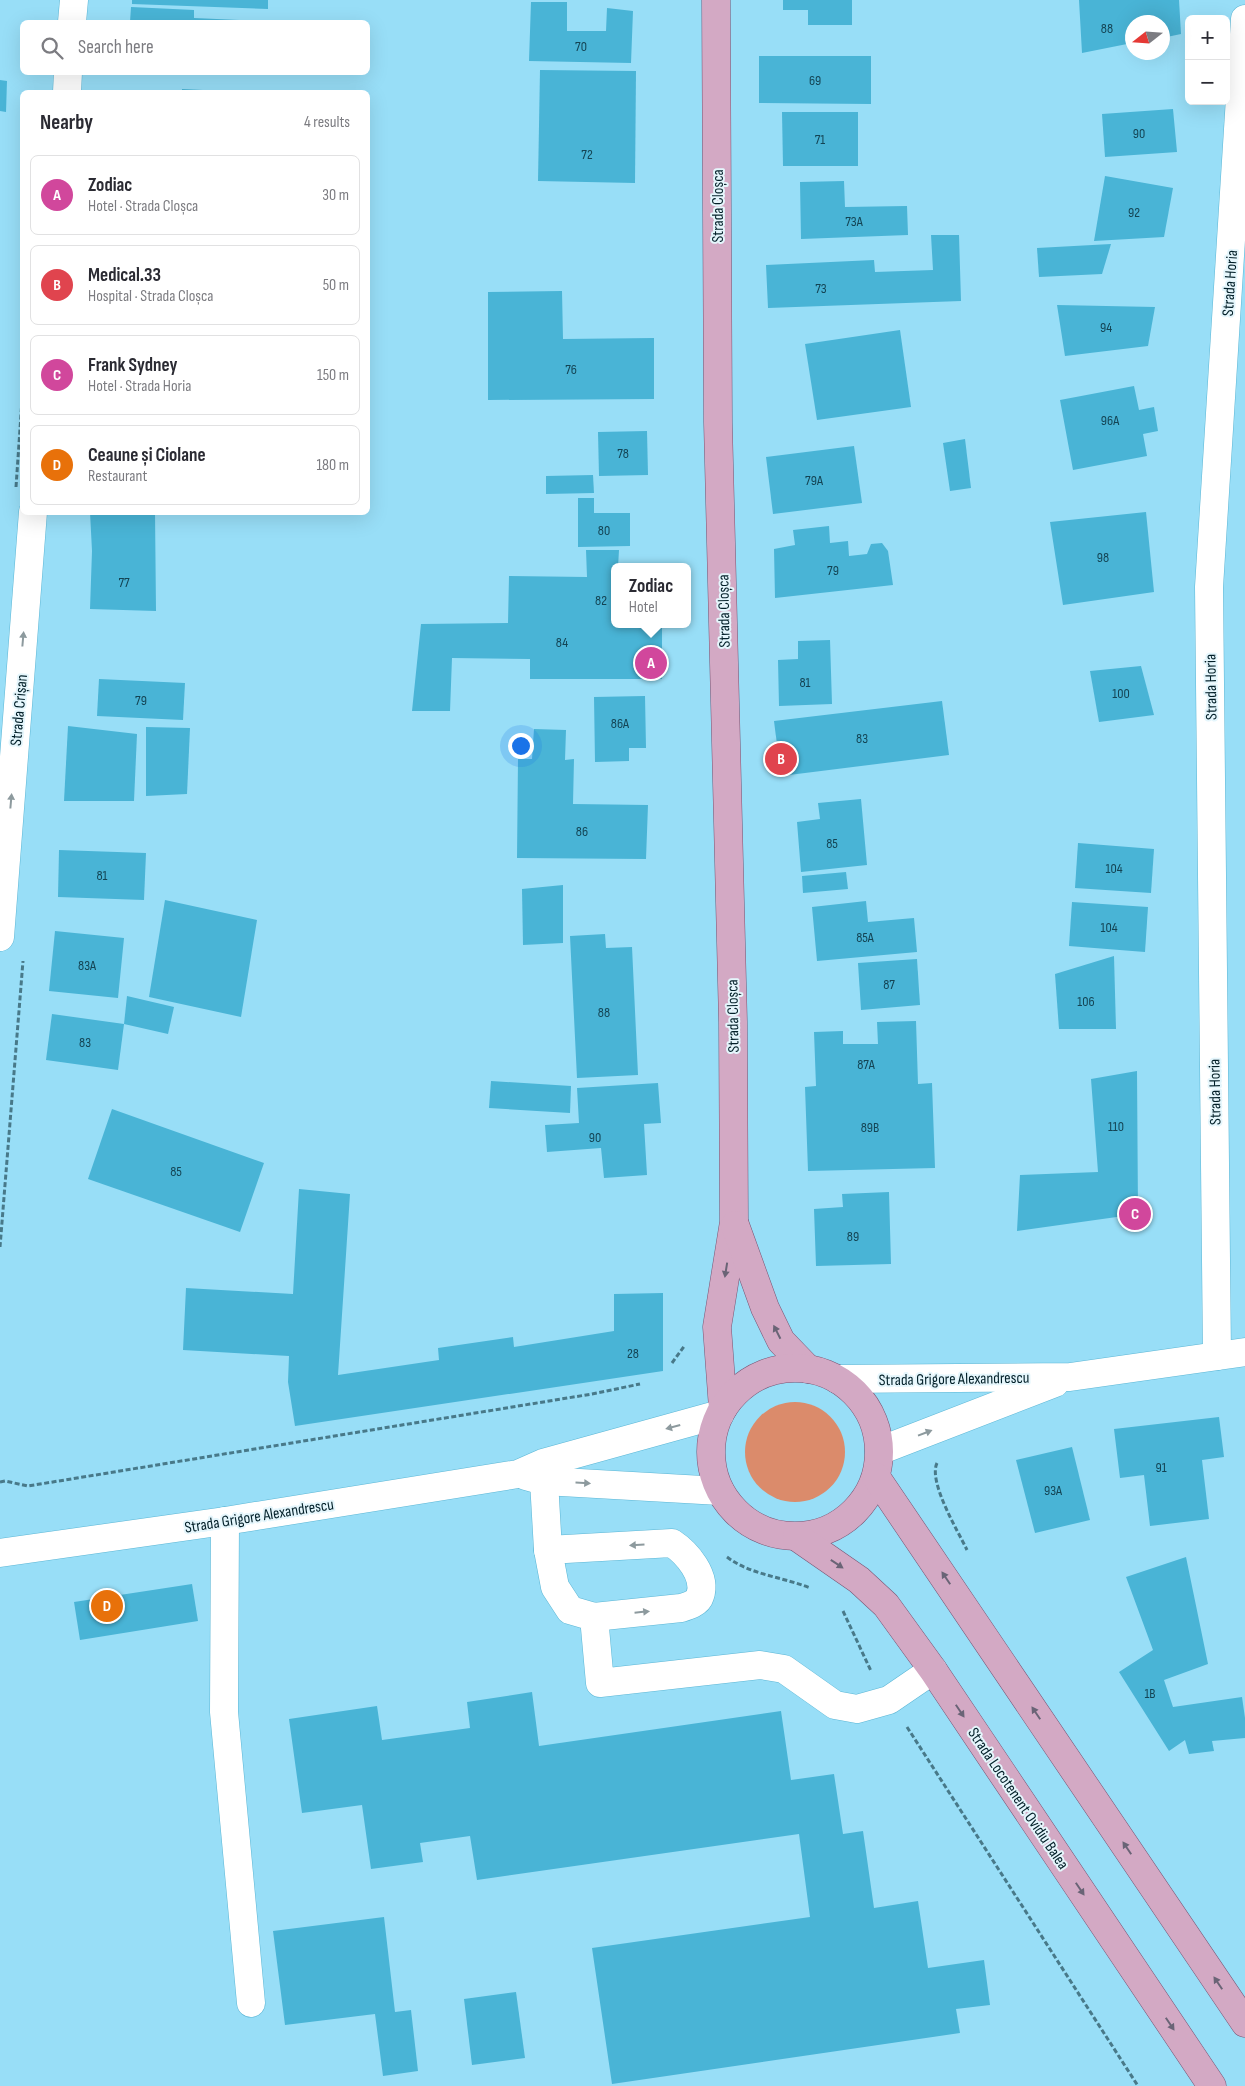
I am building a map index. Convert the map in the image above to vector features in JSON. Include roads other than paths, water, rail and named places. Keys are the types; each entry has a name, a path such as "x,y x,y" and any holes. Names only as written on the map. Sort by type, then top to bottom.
{"main road":[{"name":"Strada Cloșca","path":"716,0 718,424 733,1022 734,1222 717,1327 722,1411"},
{"name":"Strada Cloșca","path":"734,1222 765,1308 782,1341 808,1369"},
{"path":"792,1368 808,1369 837,1379 851,1390 867,1410 877,1434 877,1464 870,1491 862,1504 846,1519 826,1531 796,1537 771,1533 748,1522 738,1514 720,1491 714,1476 711,1461 711,1444 722,1411 734,1395 746,1384 760,1376 792,1368"},
{"path":"877,1464 1245,2023"},
{"name":"Strada Locotenent Ovidiu Balea","path":"796,1537 859,1580 886,1604 933,1670 1212,2086"}],"street":[{"path":"72,20 74,0"},
{"name":"Strada Horia","path":"1217,1356 1209,588 1245,20"},
{"path":"67,90 68,75"},
{"name":"Strada Crișan","path":"0,937 34,515"},
{"name":"Strada Grigore Alexandrescu","path":"837,1379 1070,1377 1245,1352"},
{"name":"Strada Grigore Alexandrescu","path":"877,1464 1070,1377"},
{"name":"Strada Grigore Alexandrescu","path":"0,1553 225,1521 518,1474 542,1463 722,1411"},
{"name":"Strada Grigore Alexandrescu","path":"518,1474 544,1480 720,1491"},
{"path":"544,1480 548,1550 555,1586 570,1610 594,1617 681,1608 694,1604 700,1597 701,1584 695,1568 685,1552 672,1543 548,1550"},
{"path":"225,1521 224,1712 251,2003"},
{"path":"594,1617 600,1683 760,1665 784,1669 834,1705 857,1709 889,1700 933,1670"}],"place":[{"name":"Zodiac","path":"651,663"},
{"name":"Medical.33","path":"781,759"},
{"name":"Frank Sydney","path":"1135,1214"},
{"name":"Ceaune și Ciolane","path":"107,1606"}]}
